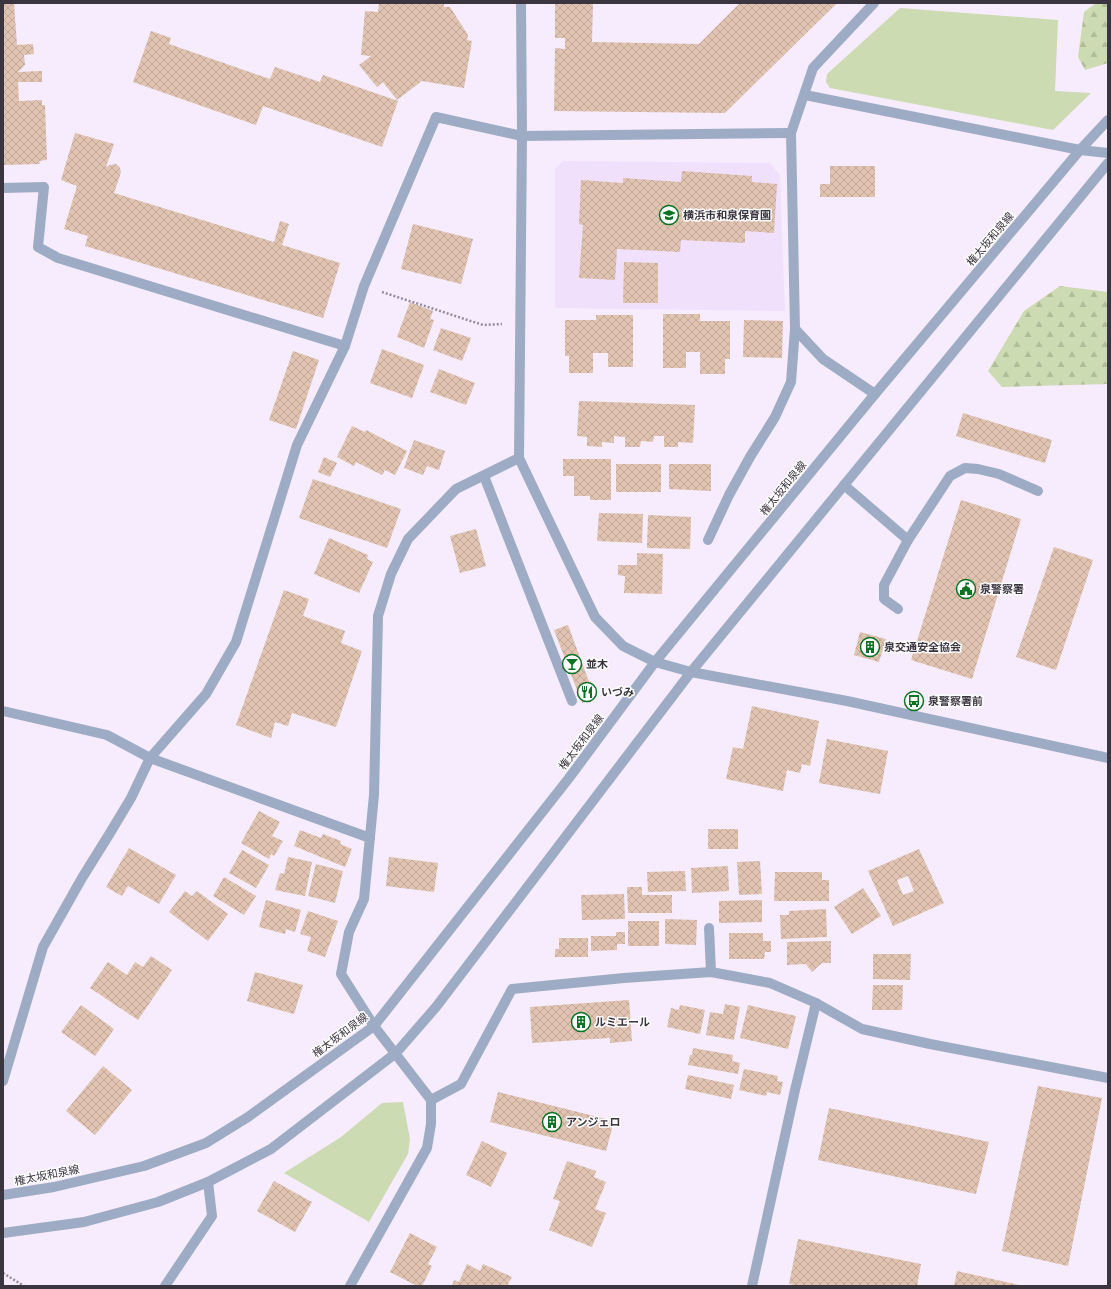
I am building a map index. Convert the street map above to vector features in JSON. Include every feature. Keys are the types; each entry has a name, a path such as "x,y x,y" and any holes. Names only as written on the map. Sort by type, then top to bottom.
{"street":[{"path":"522,3 519,458 595,617 623,646 655,662 691,672 847,701 1108,758"},
{"path":"708,540 729,495 750,457 776,416 791,382 795,329 791,133 813,68 874,3"},
{"path":"805,95 1080,150 1108,153"},
{"path":"3,1081 43,947 130,798 150,758 206,694 236,642 298,445 345,346 364,286 436,117 522,136 791,133"},
{"name":"権太坂和泉線","path":"3,1195 54,1187 144,1166 206,1143 248,1117 374,1026 569,778 655,662 875,394 1080,150 1108,120"},
{"path":"3,1233 84,1222 158,1202 208,1182 271,1149 396,1053 436,1007 691,672 1108,163"},
{"path":"3,188 44,187 38,247 58,258 345,346"},
{"path":"795,329 823,359 875,394"},
{"path":"350,1286 427,1148 431,1124 431,1100 374,1026 341,974 349,932 364,899 374,795 378,616 391,574 408,539 456,489 519,458"},
{"path":"898,609 884,599 884,585 908,540 950,476 965,468 978,469 999,474 1038,491"},
{"path":"484,476 572,701"},
{"path":"844,485 908,540"},
{"path":"3,711 107,735 150,758 370,838"},
{"path":"708,928 711,972"},
{"path":"431,1100 461,1084 512,989 624,978 711,972 770,983 816,1003 862,1029 930,1044 1108,1078"},
{"path":"752,1286 794,1090 816,1003"},
{"path":"165,1286 212,1216 208,1182"}],"path":[{"path":"364,286 483,325 520,324"},
{"path":"3,1273 24,1286"}],"shaded area":[{"path":"563,161 770,163 780,175 785,311 555,308 555,169"}],"green space":[{"path":"1096,3 1108,3 1108,63 1085,70 1078,57 1084,12"},
{"path":"900,8 1058,20 1055,91 1091,93 1053,130 830,88 826,82 827,74"},
{"path":"1060,286 1108,292 1108,384 1002,387 988,371 1024,311"},
{"path":"403,1102 410,1139 408,1154 369,1222 284,1173 341,1137 382,1103"}],"building":[{"path":"3,3 14,3 17,45 33,44 34,54 24,55 25,65 18,72 42,71 42,82 18,82 19,101 42,100 42,105 45,105 47,160 39,161 40,164 3,165"},
{"path":"379,3 444,3 444,7 450,7 468,35 467,40 472,41 464,88 422,81 397,100 383,82 377,87 359,65 371,56 361,55 365,11 378,12"},
{"path":"555,3 593,3 592,42 699,44 740,3 837,3 725,113 554,111 555,48 565,49 565,38 555,38"},
{"path":"151,31 171,38 169,44 270,79 275,67 320,82 323,75 398,101 382,147 263,106 256,125 133,82"},
{"path":"75,133 114,144 106,167 116,164 120,168 121,172 114,193 274,242 280,221 289,224 282,245 340,263 323,318 85,246 88,236 64,229 77,186 61,180"},
{"path":"830,166 875,166 875,197 820,197 820,184 830,184"},
{"path":"682,171 752,176 752,182 777,184 774,233 745,231 745,243 681,240 680,252 617,249 615,280 579,278 583,225 579,224 581,180 623,183 623,178 681,182"},
{"path":"413,224 473,239 461,284 401,269"},
{"path":"624,262 658,263 658,303 623,303"},
{"path":"410,302 433,311 430,319 434,320 424,348 397,337"},
{"path":"663,314 700,314 700,321 730,321 730,359 725,359 725,374 700,374 700,352 686,352 686,368 663,368"},
{"path":"596,315 633,315 633,367 608,367 608,353 593,353 593,373 569,373 569,356 565,356 565,320 596,320"},
{"path":"744,320 783,321 782,358 743,357"},
{"path":"441,328 471,338 462,361 433,350"},
{"path":"382,349 424,365 412,398 370,383"},
{"path":"293,351 319,360 296,429 269,420"},
{"path":"439,369 475,383 466,405 430,392"},
{"path":"579,401 695,405 693,443 678,442 678,447 664,447 664,436 654,436 653,442 641,441 640,447 625,447 625,437 614,436 614,443 602,442 602,447 587,446 587,437 577,436"},
{"path":"963,413 1052,440 1045,463 956,436"},
{"path":"352,426 365,432 366,430 407,451 395,475 385,470 382,475 356,462 354,466 337,457"},
{"path":"414,440 445,451 439,470 427,466 423,475 404,468"},
{"path":"324,457 337,463 330,477 318,472"},
{"path":"563,459 611,459 611,500 590,500 590,496 574,496 574,476 563,476"},
{"path":"616,464 661,464 661,492 616,492"},
{"path":"669,464 711,464 711,491 669,489"},
{"path":"313,479 401,509 387,548 299,518"},
{"name":"泉警察署","path":"961,500 1021,519 972,679 911,660"},
{"path":"599,513 643,514 642,543 597,541"},
{"path":"648,515 691,517 690,549 647,548"},
{"path":"476,529 486,566 460,573 450,536"},
{"path":"329,538 368,555 367,559 373,562 359,593 314,574"},
{"path":"1054,547 1093,560 1056,670 1016,657"},
{"path":"637,553 663,554 662,594 624,593 625,576 618,575 618,565 637,565"},
{"path":"284,590 309,599 303,616 345,631 341,643 362,651 336,727 292,713 288,726 275,722 271,738 236,725"},
{"path":"568,625 595,698 582,703 554,630"},
{"name":"泉交通安全協会","path":"860,632 886,639 879,662 854,655"},
{"path":"752,706 819,721 810,766 802,764 800,773 787,770 783,791 726,779 733,747 743,749"},
{"path":"827,739 888,751 880,794 819,783"},
{"path":"259,811 280,822 272,836 283,841 274,856 271,854 269,859 241,843"},
{"path":"708,829 738,829 738,849 708,849"},
{"path":"300,830 321,838 323,834 341,841 340,844 352,849 345,867 294,846"},
{"path":"129,848 176,875 159,904 128,886 122,896 106,887"},
{"path":"919,849 944,903 893,926 868,871","holes":["908,876 914,891 903,895 897,880"]},
{"path":"242,850 269,865 256,888 229,873"},
{"path":"288,857 312,862 305,896 275,890 280,873 284,874"},
{"path":"389,857 438,863 434,892 386,886"},
{"path":"760,861 762,894 739,895 737,862"},
{"path":"316,864 343,871 335,903 308,896"},
{"path":"728,866 729,891 692,893 691,868"},
{"path":"685,871 686,891 648,892 647,872"},
{"path":"775,872 822,872 822,880 829,880 829,901 774,901"},
{"path":"224,877 256,896 244,915 213,896"},
{"path":"627,887 642,887 642,895 672,895 672,913 628,913"},
{"path":"863,888 881,916 852,934 834,907"},
{"path":"185,891 192,896 197,891 228,914 208,941 169,912"},
{"path":"624,894 625,919 582,920 581,895"},
{"path":"266,900 301,910 295,932 286,929 285,934 259,927"},
{"path":"762,900 762,922 719,923 719,901"},
{"path":"826,909 827,937 781,939 780,915 789,915 789,911"},
{"path":"308,911 338,921 325,957 307,951 311,937 300,934"},
{"path":"665,919 697,920 696,945 665,944"},
{"path":"628,921 659,921 659,946 628,946"},
{"path":"616,932 625,932 625,944 617,944 617,950 591,951 591,936 616,936"},
{"path":"729,933 763,933 763,941 771,941 771,952 765,952 764,959 729,959"},
{"path":"559,938 588,938 588,957 555,957 555,949 559,949"},
{"path":"831,941 831,963 822,963 812,972 806,964 787,965 787,942"},
{"path":"873,954 911,954 910,980 873,979"},
{"path":"151,956 172,970 138,1020 90,988 108,962 127,975 135,962 143,967"},
{"path":"255,972 303,985 294,1014 247,1001"},
{"path":"873,985 903,985 902,1010 872,1010"},
{"name":"ルミエール","path":"629,1000 632,1041 610,1043 610,1038 532,1043 530,1007"},
{"path":"725,1004 740,1007 734,1040 706,1035 710,1012 723,1014"},
{"path":"81,1005 114,1029 95,1056 61,1032"},
{"path":"680,1005 705,1010 700,1034 667,1027 671,1008 679,1010"},
{"path":"748,1005 796,1016 788,1049 740,1038"},
{"path":"693,1048 733,1055 732,1061 740,1063 738,1074 688,1065"},
{"path":"103,1066 132,1090 95,1135 66,1111"},
{"path":"744,1069 778,1076 777,1081 783,1082 780,1095 767,1092 766,1096 739,1090"},
{"path":"688,1075 734,1085 731,1099 685,1089"},
{"path":"1038,1086 1102,1098 1068,1266 1002,1251"},
{"name":"アンジェロ","path":"498,1092 614,1121 606,1151 490,1122"},
{"path":"829,1108 989,1142 976,1194 818,1160"},
{"path":"482,1141 507,1153 491,1187 466,1175"},
{"path":"567,1161 596,1171 594,1177 606,1182 595,1209 606,1213 592,1247 549,1230 560,1201 553,1199"},
{"path":"274,1181 312,1202 295,1232 257,1211"},
{"path":"410,1233 437,1247 428,1264 432,1266 422,1286 417,1286 390,1272"},
{"path":"798,1239 921,1264 917,1286 799,1286 789,1284"},
{"path":"467,1264 480,1271 483,1264 512,1277 507,1286 452,1286 454,1280 459,1282"},
{"path":"957,1271 1019,1285 1019,1286 954,1286"}],"place":[{"name":"横浜市和泉保育園","path":"669,215"},
{"name":"泉警察署","path":"966,589"},
{"name":"泉交通安全協会","path":"870,647"},
{"name":"並木","path":"572,664"},
{"name":"いづみ","path":"587,692"},
{"name":"泉警察署前","path":"914,701"},
{"name":"ルミエール","path":"581,1022"},
{"name":"アンジェロ","path":"552,1122"}]}
